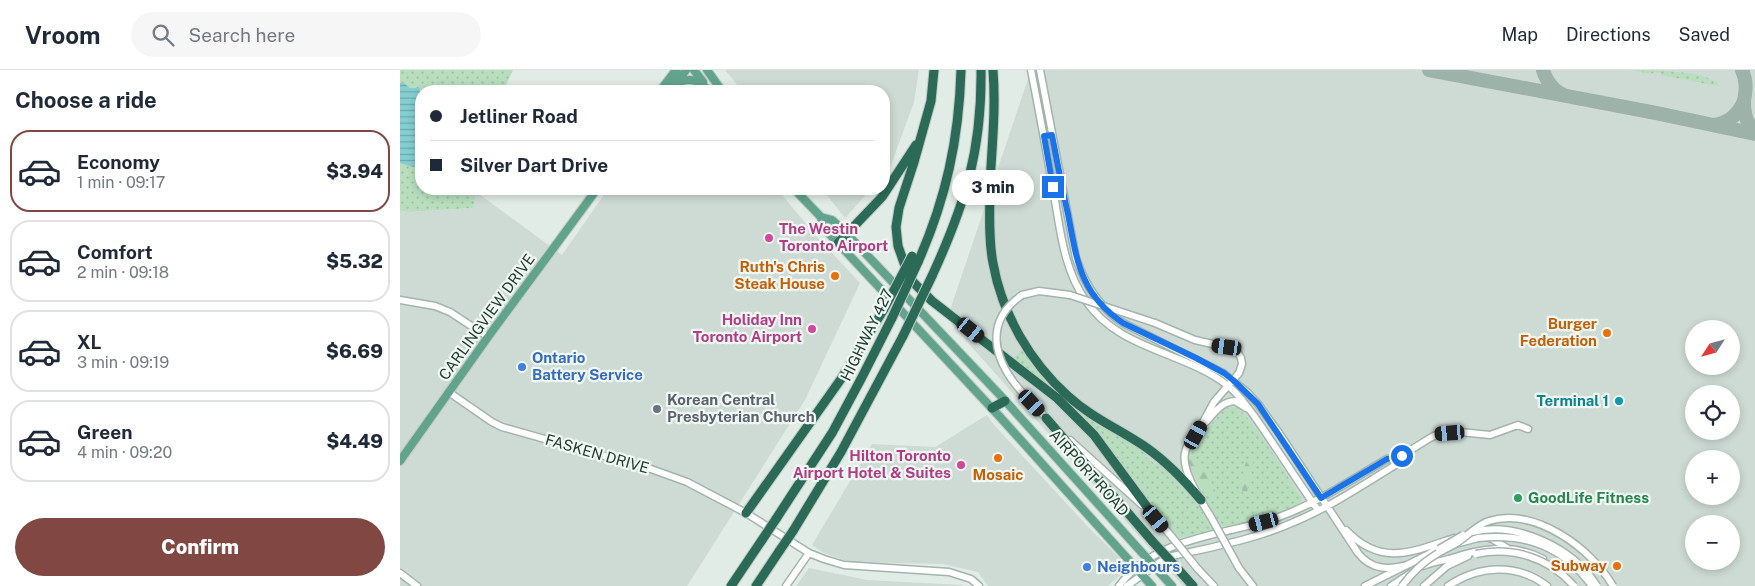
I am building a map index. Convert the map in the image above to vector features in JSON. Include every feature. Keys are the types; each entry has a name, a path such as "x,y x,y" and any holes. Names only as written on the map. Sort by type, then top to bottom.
{"highway":[{"path":"934,70 931,101 899,208 896,227 898,246 913,282 932,301 1057,398 1076,416 1094,435 1156,519"},
{"name":"HIGHWAY 427","path":"731,586 832,432 892,318 915,259 934,224 945,190 954,149 960,103 960,70"},
{"name":"HIGHWAY 427","path":"756,586 793,531 841,452 903,336 932,276 959,211 971,173 979,129 981,70"},
{"path":"993,70 995,120 990,183 990,239 993,263 1001,293 1017,334 1038,364 1068,396 1098,420 1146,447 1170,465 1201,500"},
{"path":"890,185 920,138"},
{"path":"838,243 883,195"},
{"path":"746,513 841,379 915,259"},
{"path":"992,408 1006,401"},
{"path":"1046,418 1193,586"}],"main road":[{"path":"665,85 676,70"},
{"path":"676,83 686,70"},
{"path":"694,70 705,85"},
{"path":"707,70 718,85"},
{"path":"676,83 694,79 702,85"},
{"name":"CARLINGVIEW DRIVE","path":"400,461 593,195"},
{"path":"800,195 821,217"},
{"name":"AIRPORT ROAD","path":"1152,586 992,408 823,227 821,217 832,220 1006,401 1172,586"}],"street":[{"path":"1032,70 1064,249 1074,281 1086,302 1104,321 1131,340 1231,382 1258,404 1358,553 1371,565 1389,569 1410,564"},
{"path":"1040,70 1076,258 1085,282 1096,299 1112,316 1224,373 1318,510"},
{"path":"1044,136 1052,135"},
{"path":"1196,435 1214,402 1241,370 1241,358 1236,351 1227,347 1195,340 1155,323 1070,295 1039,291 1022,295 1008,306 1002,316 997,335 997,347 1004,369 1020,390 1046,418 1089,458 1113,477 1156,519 1210,586"},
{"path":"400,300 435,306 450,312 488,337"},
{"name":"FASKEN DRIVE","path":"450,392 492,422 651,469 691,484 746,513 809,554 844,565 949,572 972,578 979,586"},
{"path":"1247,586 1190,478 1184,460 1187,445 1219,407 1226,402 1235,401 1251,412"},
{"path":"1128,586 1154,566 1172,556 1255,535 1280,527 1318,510 1396,464 1402,456 1430,438 1440,434 1460,432 1490,435 1518,425 1528,429"},
{"path":"1119,586 1136,568 1160,552 1186,541 1276,518 1312,503 1387,459 1402,456"},
{"path":"1334,516 1359,542 1379,552 1403,552 1476,533 1496,532 1530,536 1546,542 1572,559 1596,586"},
{"path":"1276,518 1280,527"},
{"path":"1403,586 1414,572 1434,555 1454,544 1479,526 1489,521 1505,518 1532,522 1557,533 1576,545 1599,567 1613,586"},
{"path":"1365,586 1462,535 1480,530 1527,535 1545,541 1566,554 1585,570 1596,586"},
{"path":"1476,533 1492,538 1507,548"},
{"path":"1391,586 1423,566 1460,536"},
{"path":"1454,544 1478,538 1498,536 1513,537 1533,542 1548,548 1570,562 1592,586"},
{"path":"1403,586 1414,569 1444,544"},
{"path":"1423,566 1478,550 1507,548 1533,554 1552,565 1570,579 1574,586"},
{"path":"1425,586 1452,563 1467,556 1490,552 1505,552 1537,558 1557,570 1574,586"},
{"path":"786,586 809,554"},
{"path":"1197,568 1214,586"},
{"path":"1238,568 1253,586"},
{"path":"1448,586 1467,575 1496,569 1519,572 1539,580 1547,586"},
{"path":"400,574 418,586"}],"shaded area":[{"path":"725,70 919,70 914,102 890,166 890,85 737,85"},
{"path":"1031,70 1755,70 1755,586 1183,586 947,319"},
{"path":"475,195 480,195 562,255 604,195 782,195 817,237 860,283 805,400 687,586 400,586 400,211 474,208"},
{"path":"827,195 866,195 845,218"},
{"path":"987,415 994,425 1091,530 1124,562 1125,571 1108,586 988,586 978,572 943,564 849,562 824,553 812,545 872,444 935,447"},
{"path":"809,568 867,580 963,586 796,586"}],"green space":[{"path":"400,70 513,70 506,85 415,85 415,195 475,195 474,208 400,211"},
{"path":"1630,70 1664,71 1703,76 1713,80 1719,86 1661,75 1660,73 1654,72 1652,74"},
{"path":"1023,348 1075,407 1096,423 1132,444 1146,454 1145,456 1155,464 1159,463 1164,467 1198,504 1215,534 1201,533 1180,538 1159,516 1093,427 1067,402 1013,359"},
{"path":"1236,407 1259,433 1296,489 1295,491 1302,498 1299,506 1225,531 1206,500 1188,462 1190,448 1225,408"},
{"path":"1250,455 1253,457 1253,462 1247,497 1244,496 1242,480"},
{"path":"1193,458 1198,461 1200,469 1210,476 1216,493 1215,497 1205,491 1197,481 1187,459"}],"water":[{"path":"400,83 404,83 410,88 415,88 415,167 400,163"}],"taxiway":[{"path":"1429,70 1656,113 1755,134"},
{"path":"1543,70 1551,85 1564,95"},
{"path":"1742,70 1746,86 1744,101"},
{"path":"1714,125 1732,118 1744,101 1746,118 1749,125 1755,131"}],"place":[{"name":"The Westin Toronto Airport","path":"769,238"},
{"name":"Ruth's Chris Steak House","path":"835,276"},
{"name":"Holiday Inn Toronto Airport","path":"812,329"},
{"name":"Burger Federation","path":"1607,333"},
{"name":"Ontario Battery Service","path":"522,367"},
{"name":"Terminal 1","path":"1619,401"},
{"name":"Korean Central Presbyterian Church","path":"657,409"},
{"name":"Mosaic","path":"998,458"},
{"name":"Hilton Toronto Airport Hotel & Suites","path":"961,465"},
{"name":"GoodLife Fitness","path":"1518,498"},
{"name":"Subway","path":"1617,566"},
{"name":"Neighbours","path":"1087,567"}],"route":[{"path":"1053,187 1044,136 1052,135 1076,258 1080,272 1096,299 1112,316 1123,323 1224,373 1247,392 1258,404 1292,452 1321,498 1387,459 1402,456"}]}
